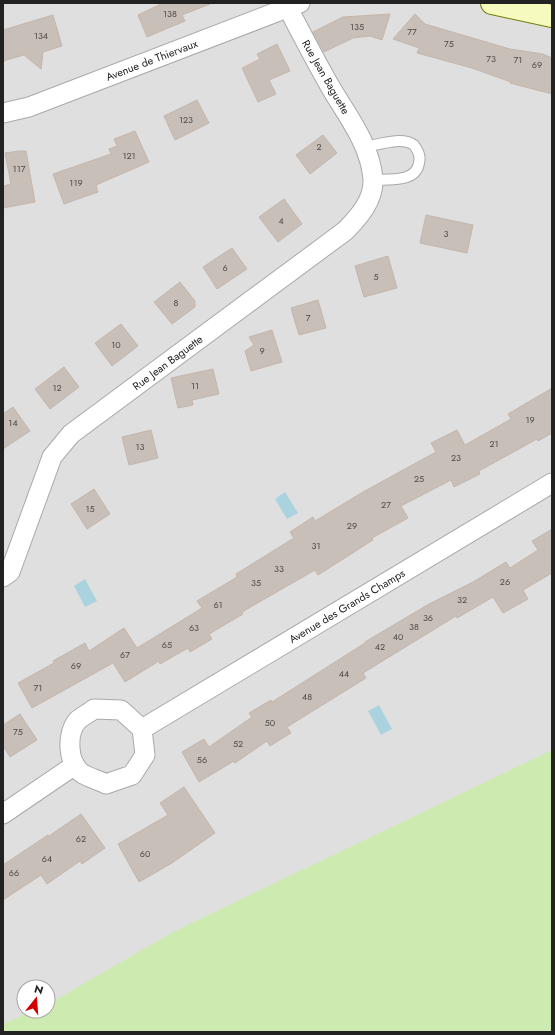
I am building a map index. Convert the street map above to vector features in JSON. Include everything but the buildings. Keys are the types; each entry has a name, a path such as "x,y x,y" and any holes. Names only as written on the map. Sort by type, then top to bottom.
{"street":[{"path":"492,3 552,16"},
{"name":"Avenue de Thiervaux","path":"3,113 29,107 294,6"},
{"name":"Rue Jean Baguette","path":"3,577 10,572 52,457 71,434 346,231 362,213 369,198 373,180 365,146 310,50 294,6"},
{"name":"Avenue des Grands Champs","path":"142,729 552,483"},
{"path":"94,709 121,710 142,729 144,755 132,775 106,784 81,773 70,755 70,738 78,721 94,709"},
{"path":"3,814 75,765"}],"lane":[{"path":"365,146 380,145 403,140 414,145 420,158 417,169 413,174 404,178 373,180"}],"shaded area":[{"path":"3,3 552,3 552,1032 3,1032"}],"green space":[{"path":"552,750 552,1032 3,1032 3,1024 16,1018 56,1019 56,999 175,931"}],"water":[{"path":"285,492 298,513 287,519 275,499"},
{"path":"85,579 97,601 85,607 74,586"},
{"path":"379,705 392,729 381,735 368,711"}]}
